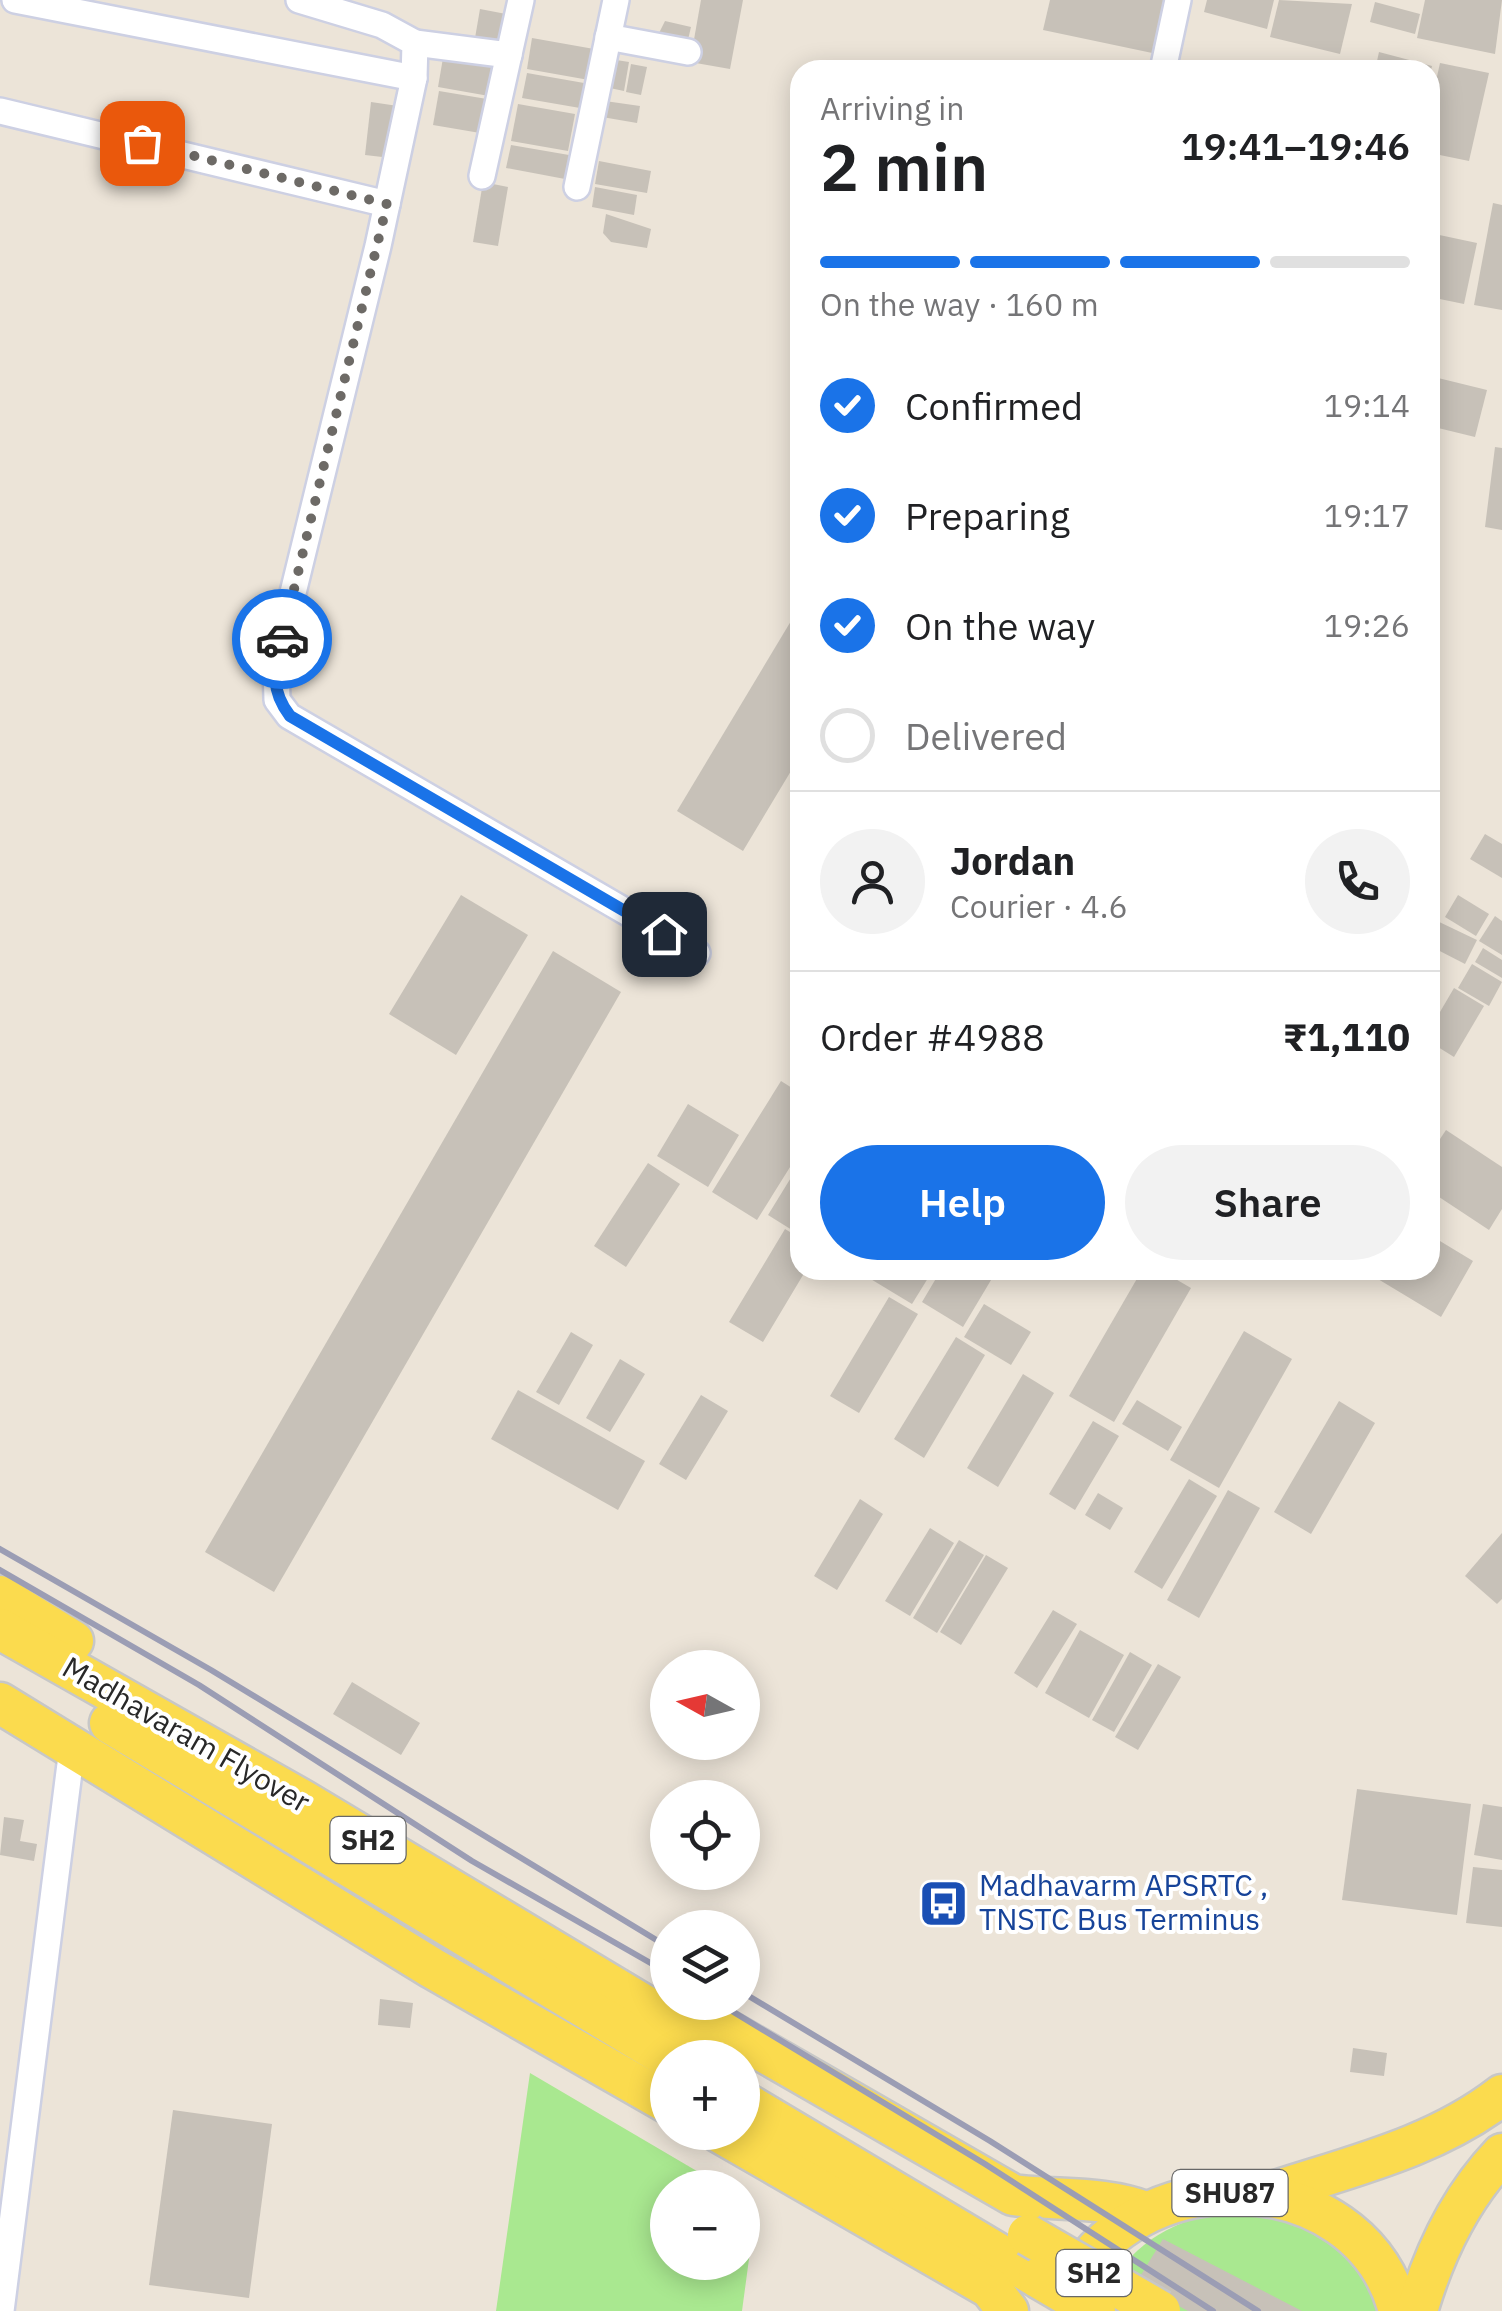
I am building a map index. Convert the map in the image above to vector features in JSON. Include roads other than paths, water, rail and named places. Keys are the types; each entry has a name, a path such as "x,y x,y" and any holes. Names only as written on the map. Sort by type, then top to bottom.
{"main road":[{"path":"0,1596 650,1985"},
{"name":"Madhavaram Flyover","path":"0,1630 318,1810 702,2040"},
{"name":"Madhavaram Flyover","path":"0,1657 650,2047"},
{"path":"0,1703 432,1968 650,2093"},
{"path":"709,2020 1013,2196 1069,2203 1118,2202 1145,2212"},
{"name":"SH2","path":"760,2075 1160,2311"},
{"name":"SHU87","path":"1267,2194 1434,2138 1470,2120 1502,2095"},
{"name":"SH2","path":"760,2113 1095,2311"},
{"path":"1434,2138 1475,2188"},
{"path":"750,2150 990,2288 1008,2311"},
{"path":"1418,2311 1429,2272 1454,2217 1502,2154"},
{"name":"SHU87","path":"1059,2311 1074,2278 1105,2240 1145,2212 1205,2192 1267,2194 1319,2213 1363,2247 1394,2292 1399,2311"}],"street":[{"path":"15,0 414,78"},
{"path":"299,0 382,25 415,42 508,54"},
{"path":"482,176 520,0"},
{"path":"577,187 616,0"},
{"path":"1165,60 1178,0"},
{"path":"608,37 688,52"},
{"path":"415,42 414,78 387,204 276,662 277,700 290,716 698,954"},
{"path":"0,111 387,204"},
{"path":"1,2311 72,1748"}],"railway":[{"path":"0,1549 211,1670 650,1936"},
{"path":"0,1570 199,1685 472,1861 650,1963"},
{"path":"760,2003 990,2141 1258,2311"},
{"path":"747,2020 985,2164 1213,2311"}],"place":[{"name":"Madhavarm APSRTC , TNSTC Bus Terminus","path":"944,1903"}]}
